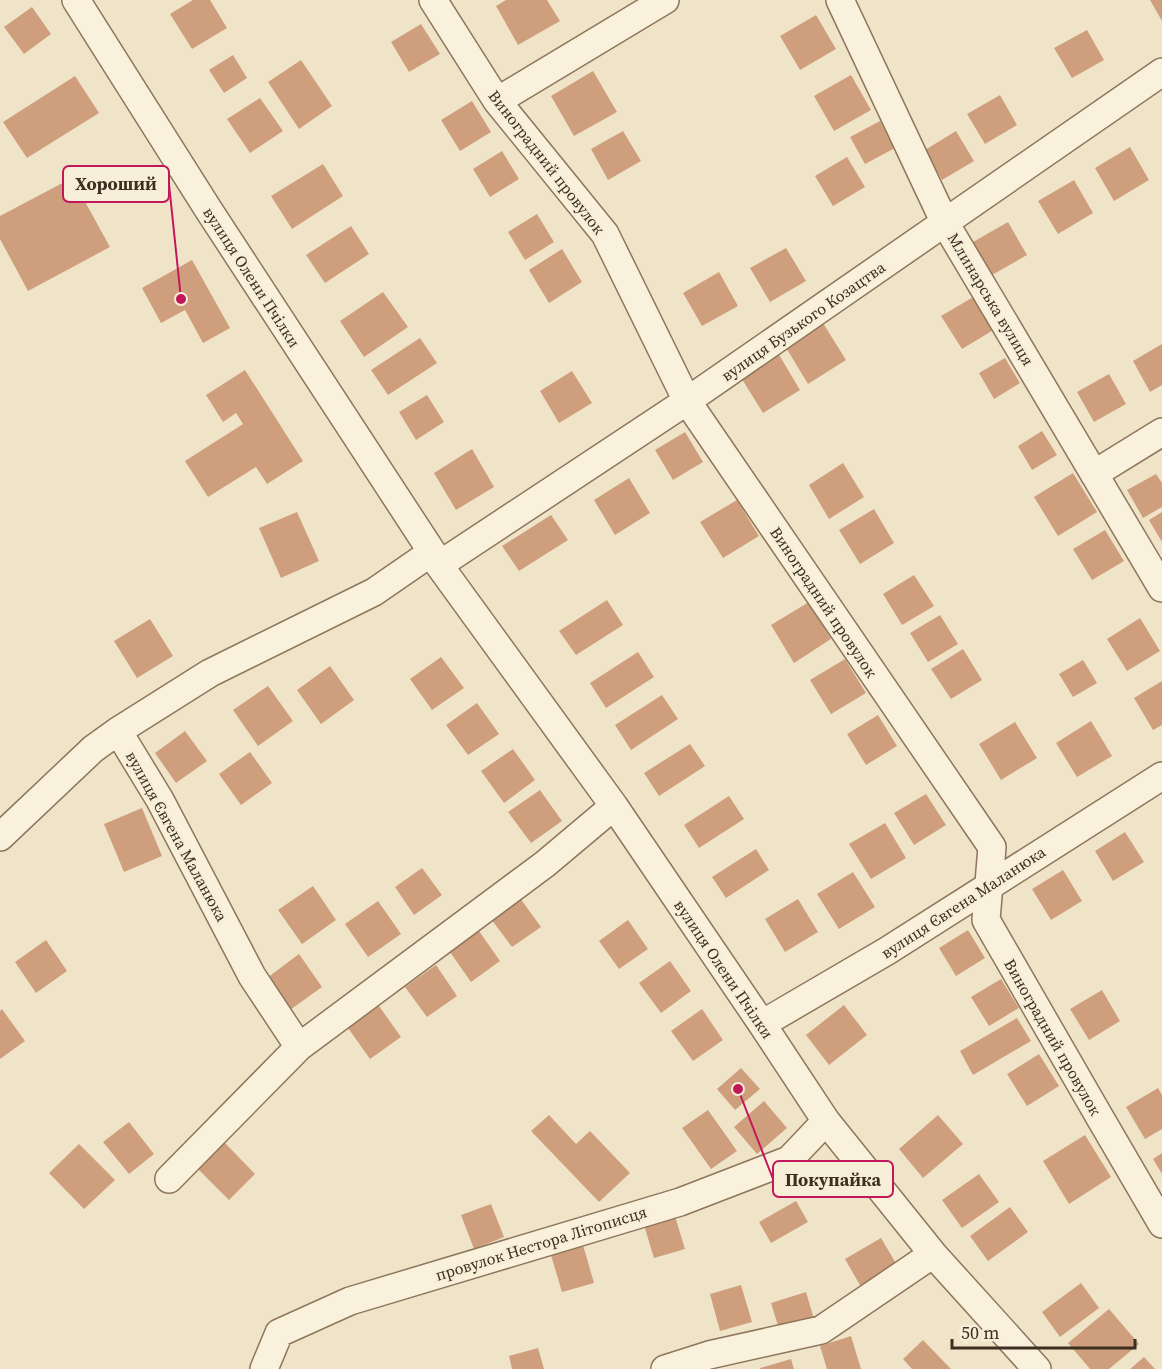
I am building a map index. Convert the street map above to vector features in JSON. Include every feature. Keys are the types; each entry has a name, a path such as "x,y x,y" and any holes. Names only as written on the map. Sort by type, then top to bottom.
{"street":[{"name":"Виноградний провулок","path":"433,0 496,101 605,234 687,401 992,848 986,920 1162,1224"},
{"path":"496,101 665,0"},
{"name":"Млинарська вулиця","path":"840,0 945,223 1162,588"},
{"name":"вулиця Олени Пчілки","path":"88,4 208,209 436,558 614,806 826,1121 933,1254 1037,1369"},
{"name":"вулиця Бузького Козацтва","path":"436,558 687,401 1162,72"},
{"path":"1094,474 1162,432"},
{"path":"118,731 210,672 374,592 436,558"},
{"name":"вулиця Євгена Маланюка","path":"0,837 93,749 118,731 160,800 252,976 299,1047"},
{"name":"вулиця Євгена Маланюка","path":"762,1024 887,951 1162,776"},
{"path":"170,1179 299,1047 545,864 614,806"},
{"name":"провулок Нестора Літописця","path":"264,1369 279,1333 350,1301 680,1202 789,1160 826,1121"},
{"path":"665,1369 709,1355 821,1330 933,1254"}],"building":[{"path":"193,0 210,0 227,28 192,49 170,14"},
{"path":"506,0 547,0 560,21 518,45 496,6"},
{"path":"1150,0 1162,0 1162,21"},
{"path":"32,7 51,34 24,54 4,27"},
{"path":"816,15 836,49 800,70 780,36"},
{"path":"421,24 440,54 409,72 391,42"},
{"path":"1087,30 1104,60 1072,78 1054,48"},
{"path":"233,55 247,78 224,93 209,70"},
{"path":"301,60 332,106 299,129 268,82"},
{"path":"593,71 617,112 574,136 551,96"},
{"path":"851,75 871,110 834,131 814,96"},
{"path":"75,76 99,113 27,158 3,122"},
{"path":"1000,95 1017,125 985,144 967,114"},
{"path":"260,98 283,131 250,153 227,119"},
{"path":"472,101 491,132 460,151 441,120"},
{"path":"880,121 895,148 865,164 850,137"},
{"path":"623,131 641,161 608,180 591,149"},
{"path":"956,131 974,161 942,180 925,150"},
{"path":"1130,147 1149,180 1114,201 1095,168"},
{"path":"502,151 519,179 490,197 473,169"},
{"path":"847,157 865,187 833,206 815,176"},
{"path":"323,164 343,196 292,229 271,196"},
{"path":"72,178 110,247 28,291 0,239 0,216"},
{"path":"1074,180 1093,213 1058,234 1038,201"},
{"path":"537,214 554,242 525,260 508,232"},
{"path":"1008,222 1027,255 992,275 973,242"},
{"path":"351,226 369,254 325,283 306,255"},
{"path":"786,248 806,281 770,302 750,268"},
{"path":"562,249 582,282 549,303 529,270"},
{"path":"192,260 230,328 203,343 185,310 161,323 142,288"},
{"path":"719,272 738,306 702,326 683,293"},
{"path":"383,292 408,327 364,357 340,321"},
{"path":"975,296 995,329 962,349 941,316"},
{"path":"823,323 846,360 808,384 785,346"},
{"path":"420,338 437,363 388,395 371,370"},
{"path":"1162,344 1162,385 1150,392 1133,361"},
{"path":"778,353 800,390 763,413 740,376"},
{"path":"1005,358 1020,383 994,399 979,373"},
{"path":"245,370 303,461 267,484 256,467 208,497 185,461 243,424 236,413 223,422 206,395"},
{"path":"572,371 592,403 559,423 540,391"},
{"path":"1109,374 1126,404 1094,422 1077,392"},
{"path":"427,395 444,422 416,440 399,412"},
{"path":"1042,431 1057,455 1032,470 1018,446"},
{"path":"685,432 703,462 673,480 655,450"},
{"path":"472,449 494,487 456,510 434,473"},
{"path":"843,463 864,497 829,519 809,485"},
{"path":"1073,473 1097,512 1058,536 1034,497"},
{"path":"1156,474 1162,483 1162,507 1143,518 1127,490"},
{"path":"629,478 650,513 615,535 594,500"},
{"path":"737,500 759,536 723,558 700,522"},
{"path":"874,509 894,543 860,564 839,530"},
{"path":"297,512 319,561 281,578 259,528"},
{"path":"1162,512 1162,542 1149,520"},
{"path":"551,515 568,540 519,571 502,546"},
{"path":"1105,530 1124,561 1092,580 1073,549"},
{"path":"914,575 934,606 902,625 883,594"},
{"path":"607,600 623,625 576,655 559,631"},
{"path":"809,602 831,639 794,663 771,625"},
{"path":"940,615 958,644 928,662 910,633"},
{"path":"1140,618 1160,651 1127,671 1107,639"},
{"path":"150,619 173,656 137,678 114,641"},
{"path":"963,649 982,680 951,699 931,669"},
{"path":"638,652 654,677 606,708 590,683"},
{"path":"441,657 464,688 432,710 410,679"},
{"path":"845,659 866,693 831,714 810,680"},
{"path":"1083,660 1097,683 1073,697 1059,674"},
{"path":"330,666 354,700 321,724 297,690"},
{"path":"1162,681 1162,725 1153,730 1134,698"},
{"path":"268,686 293,721 258,746 233,710"},
{"path":"662,695 678,719 631,750 615,725"},
{"path":"477,703 499,734 468,755 446,725"},
{"path":"878,715 897,746 866,765 847,734"},
{"path":"1091,721 1112,756 1077,777 1056,743"},
{"path":"1015,722 1037,758 1001,780 979,744"},
{"path":"185,731 207,761 176,783 155,753"},
{"path":"690,744 705,766 659,796 644,773"},
{"path":"513,749 535,780 504,803 481,771"},
{"path":"250,752 272,783 241,805 219,774"},
{"path":"540,790 562,821 531,843 508,812"},
{"path":"926,794 946,825 914,845 894,813"},
{"path":"729,796 744,819 699,848 684,825"},
{"path":"142,808 162,856 124,872 104,824"},
{"path":"885,823 906,858 871,879 849,844"},
{"path":"1125,832 1144,862 1113,881 1095,851"},
{"path":"756,849 769,870 726,898 712,877"},
{"path":"422,868 442,895 414,915 395,887"},
{"path":"1063,870 1082,901 1051,920 1032,889"},
{"path":"853,872 875,907 839,929 817,894"},
{"path":"313,886 336,920 302,944 278,910"},
{"path":"520,898 541,927 512,947 491,919"},
{"path":"798,899 818,932 785,952 765,919"},
{"path":"378,901 401,934 368,957 345,924"},
{"path":"628,920 648,949 619,969 599,941"},
{"path":"968,930 985,958 956,976 939,948"},
{"path":"479,931 500,961 471,982 450,952"},
{"path":"46,940 67,971 36,993 15,962"},
{"path":"299,954 322,987 290,1010 267,978"},
{"path":"670,961 691,991 661,1013 639,983"},
{"path":"436,965 457,996 427,1017 405,987"},
{"path":"1001,979 1019,1008 989,1026 971,997"},
{"path":"1102,990 1120,1021 1089,1040 1070,1009"},
{"path":"844,1005 867,1035 829,1065 806,1035"},
{"path":"379,1006 401,1037 370,1059 348,1028"},
{"path":"2,1009 25,1041 0,1059 0,1011"},
{"path":"702,1009 723,1040 693,1061 671,1031"},
{"path":"1017,1018 1031,1041 973,1075 960,1051"},
{"path":"1039,1054 1059,1086 1027,1106 1007,1074"},
{"path":"741,1068 760,1089 735,1110 717,1089"},
{"path":"1158,1088 1162,1095 1162,1129 1145,1139 1126,1107"},
{"path":"764,1101 787,1128 757,1154 734,1127"},
{"path":"708,1110 737,1151 711,1169 682,1128"},
{"path":"549,1115 576,1144 590,1131 630,1173 599,1202 531,1131"},
{"path":"938,1115 963,1144 923,1178 899,1149"},
{"path":"129,1122 154,1154 129,1174 103,1142"},
{"path":"1085,1135 1111,1177 1069,1204 1043,1161"},
{"path":"224,1142 255,1174 229,1200 197,1168"},
{"path":"79,1144 115,1180 84,1209 49,1173"},
{"path":"1162,1153 1162,1174 1153,1159"},
{"path":"979,1174 999,1202 962,1228 942,1200"},
{"path":"796,1201 808,1222 771,1243 759,1222"},
{"path":"491,1204 504,1237 474,1249 461,1215"},
{"path":"1010,1207 1028,1232 988,1261 970,1236"},
{"path":"674,1213 685,1249 654,1258 643,1222"},
{"path":"881,1238 897,1265 861,1287 845,1259"},
{"path":"583,1245 594,1283 562,1292 551,1255"},
{"path":"1081,1283 1099,1308 1060,1337 1042,1312"},
{"path":"741,1285 752,1322 720,1331 710,1294"},
{"path":"806,1292 814,1319 779,1329 771,1303"},
{"path":"1109,1309 1139,1344 1109,1369 1090,1369 1068,1343"},
{"path":"851,1336 861,1369 827,1369 820,1346"},
{"path":"923,1340 951,1369 912,1369 903,1359"},
{"path":"538,1348 544,1369 512,1369 509,1356"},
{"path":"1144,1357 1155,1369 1130,1369"},
{"path":"791,1359 794,1369 760,1369 760,1368"}],"place":[{"name":"Хороший","path":"181,299"},
{"name":"Покупайка","path":"738,1089"}]}
